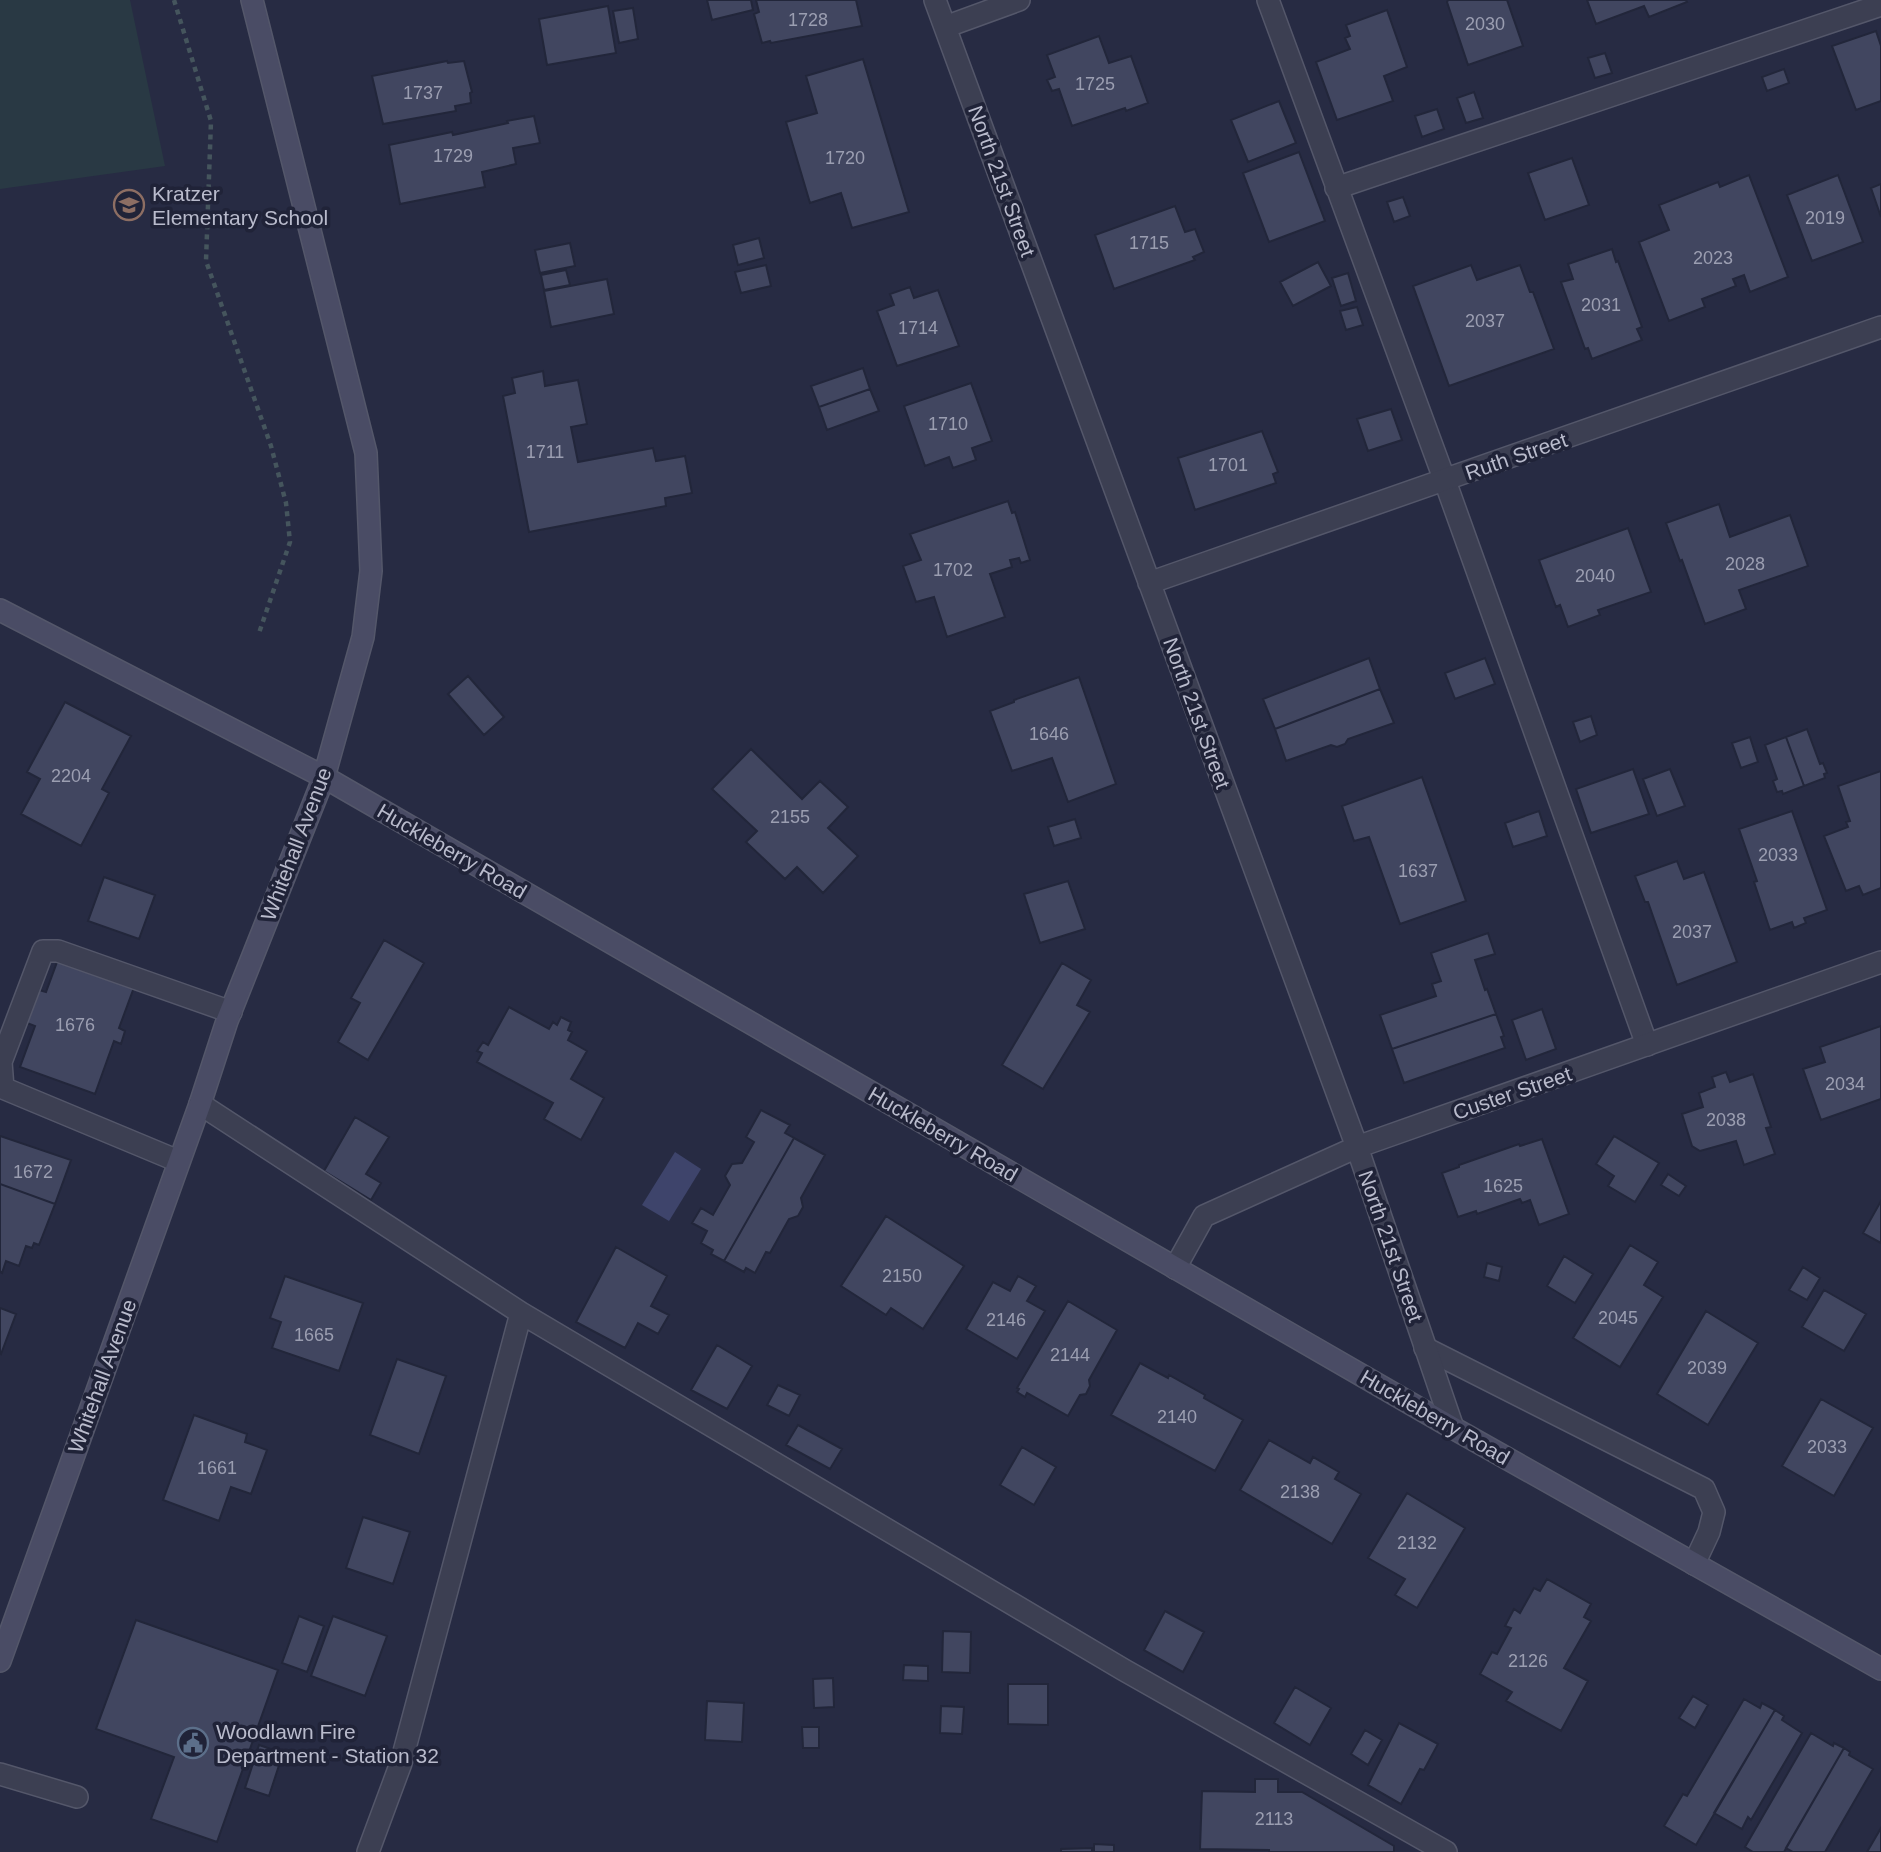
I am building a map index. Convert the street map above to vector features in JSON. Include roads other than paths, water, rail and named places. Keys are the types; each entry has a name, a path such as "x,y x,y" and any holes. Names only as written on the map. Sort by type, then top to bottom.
{"street":[{"name":"Whitehall Avenue","path":"1,1653 231,1012 324,777 363,637 371,571 366,453 252,0"},
{"name":"North 21st Street","path":"935,0 1357,1147 1453,1428"},
{"path":"945,27 1019,0"},
{"path":"1268,0 1445,481 1647,1045"},
{"path":"1336,188 1881,5"},
{"name":"Ruth Street","path":"1149,583 1881,327"},
{"name":"Huckleberry Road","path":"0,610 324,777 1453,1428 1881,1669"},
{"path":"178,1161 3,1088 1,1062 43,951 58,951 231,1012"},
{"name":"Custer Street","path":"1175,1268 1204,1216 1357,1147 1881,962"},
{"path":"200,1104 521,1313 1124,1670 1446,1852"},
{"path":"368,1852 401,1763 521,1313"},
{"path":"1425,1348 1704,1489 1714,1512 1709,1532 1694,1564"},
{"path":"0,1774 77,1797"}],"water":[{"path":"675,1152 701,1169 669,1221 642,1205"}],"place":[{"name":"Kratzer Elementary School","path":"129,205"},
{"name":"Woodlawn Fire Department - Station 32","path":"193,1743"}]}
